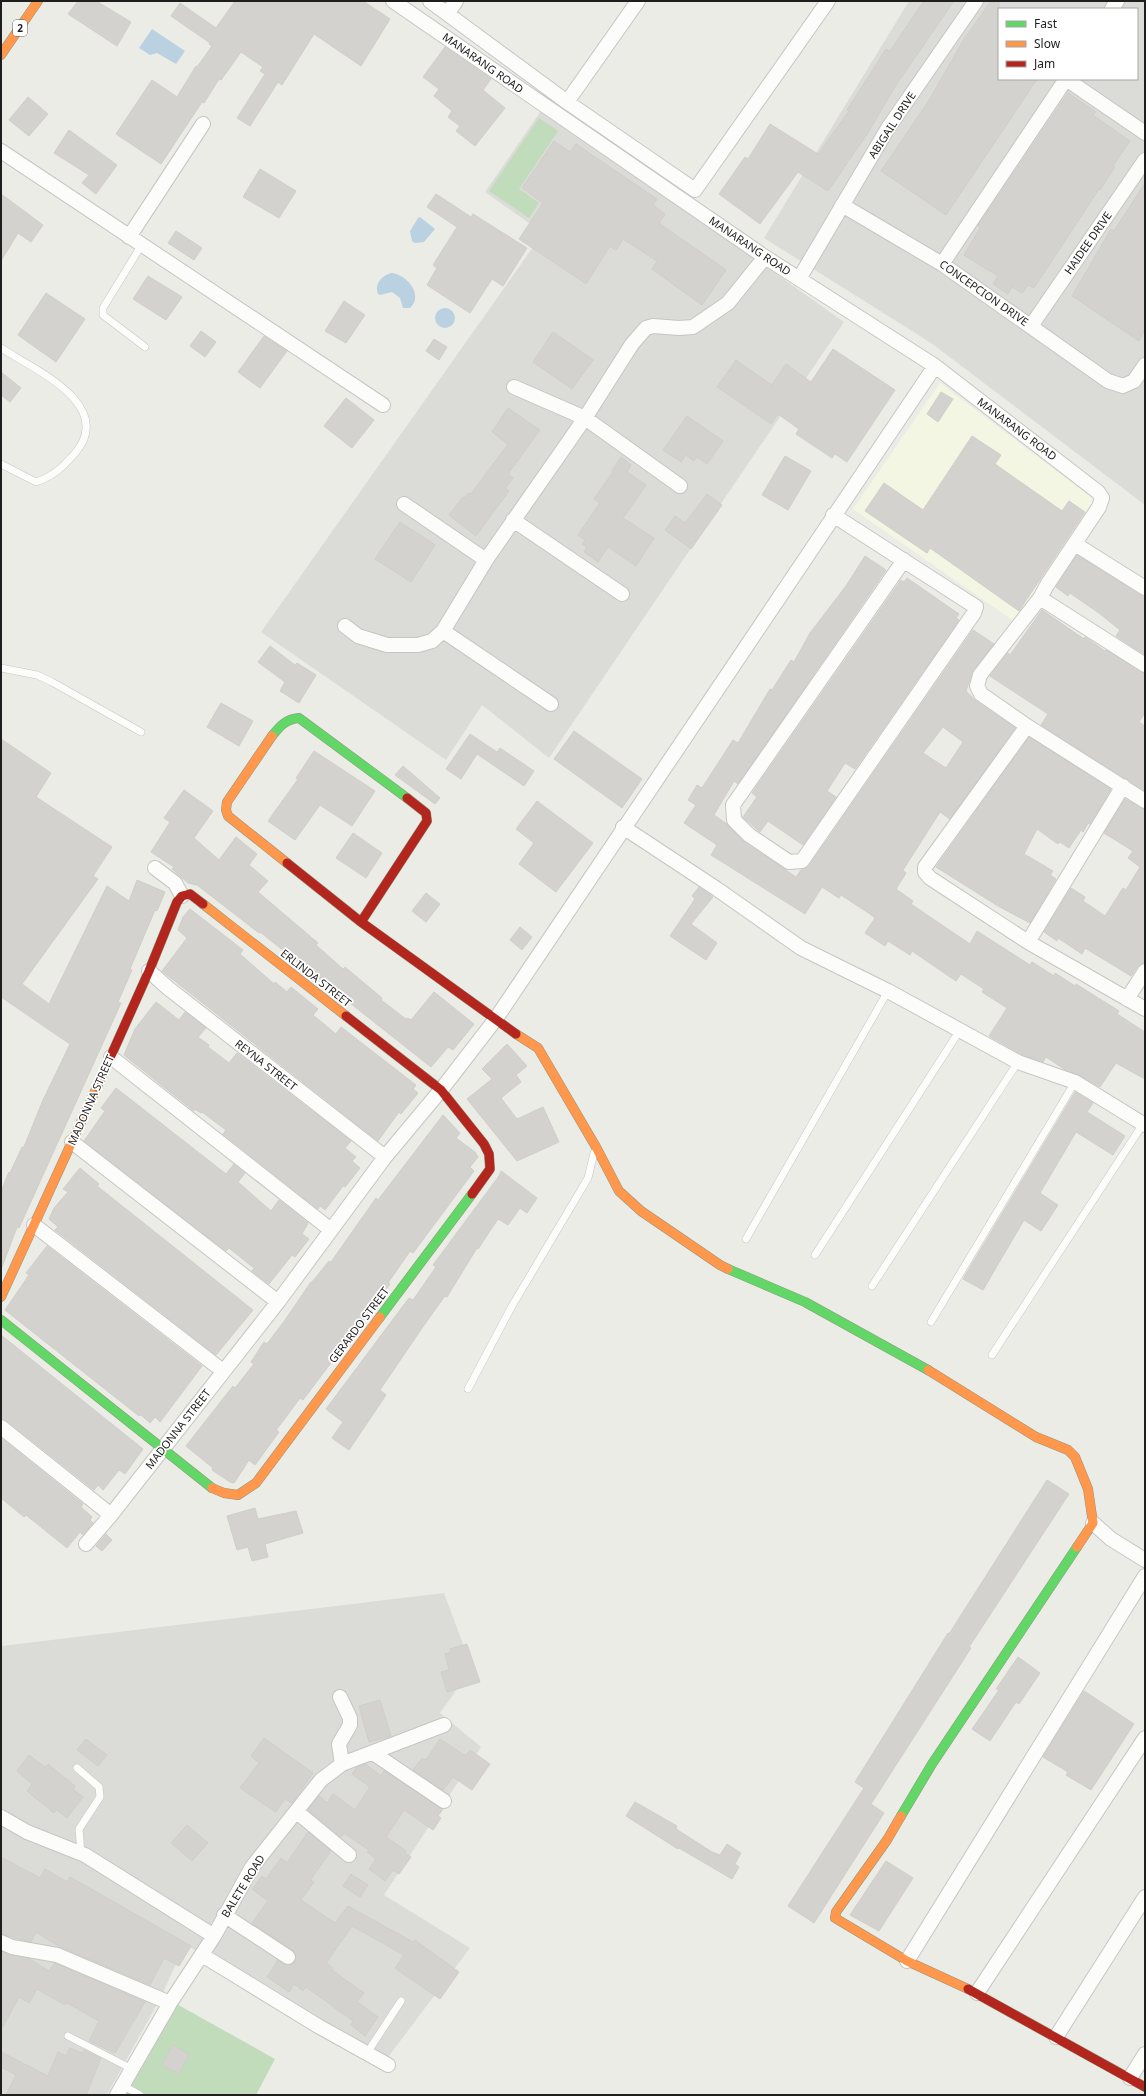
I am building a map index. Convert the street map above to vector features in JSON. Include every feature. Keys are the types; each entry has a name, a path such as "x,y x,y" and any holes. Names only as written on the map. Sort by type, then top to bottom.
{"main road":[{"name":"2","path":"1,55 38,1"},
{"path":"361,922 426,821 427,817 423,810 298,718 288,719 278,728 227,802 226,810 228,816 361,922 495,1020 538,1048 596,1147 619,1191 642,1211 720,1264 805,1302 846,1326 917,1363 1036,1437 1068,1450 1075,1457 1088,1489 1093,1523 961,1721 887,1840 836,1912 835,1918 839,1922 907,1961 977,1993 1145,2087"},
{"name":"ERLINDA STREET","path":"179,899 190,894 441,1090"},
{"name":"MADONNA STREET","path":"1,1297 111,1057 179,899"},
{"name":"GERARDO STREET","path":"163,1449 209,1487 224,1493 238,1495 256,1483 490,1169 490,1159 484,1144 441,1090"},
{"path":"1,1320 163,1449"}],"street":[{"name":"MANARANG ROAD","path":"393,1 765,257 935,366 1093,487 1102,498 1099,507 1075,544"},
{"path":"430,1 567,102 695,190 828,1"},
{"path":"448,14 456,1"},
{"path":"567,102 638,1"},
{"name":"ABIGAIL DRIVE","path":"799,279 888,128 976,1"},
{"path":"942,264 1065,80"},
{"path":"1067,80 1145,133"},
{"path":"129,237 203,124"},
{"path":"1,151 141,246 383,405"},
{"name":"HAIDEE DRIVE","path":"1031,326 1145,160"},
{"name":"CONCEPCION DRIVE","path":"842,205 942,264 1108,381 1123,386 1134,381 1145,365"},
{"path":"345,626 358,636 371,642 404,646 418,645 432,641 443,631 486,560 585,418 632,344 646,328 653,326 679,328 693,327 728,303 765,257"},
{"name":"MADONNA STREET","path":"86,1544 111,1515 278,1302 385,1157 441,1090 495,1020 623,827 935,366"},
{"path":"514,387 585,418 680,486"},
{"path":"404,504 486,560"},
{"path":"833,515 904,560 975,606 974,613 802,861 789,862 749,835 734,820 733,805 904,560"},
{"path":"513,520 622,594"},
{"path":"1145,588 1075,544 1040,598 980,675 977,686 981,694 1026,726 1145,801"},
{"path":"1040,598 1145,665"},
{"path":"443,631 552,704"},
{"path":"1026,726 925,867 925,872 930,878 1028,942 1145,1009"},
{"path":"1028,942 1123,786"},
{"path":"623,827 717,889 801,948 888,991 1018,1062 1075,1082 1144,1125"},
{"path":"155,868 175,883 179,899"},
{"name":"REYNA STREET","path":"149,971 168,988 385,1157"},
{"path":"1127,999 1145,971"},
{"path":"111,1057 331,1230"},
{"path":"72,1142 278,1302"},
{"path":"34,1225 223,1371"},
{"path":"1,1427 111,1515"},
{"path":"1093,1523 1111,1539 1145,1560"},
{"path":"907,1961 1145,1576"},
{"path":"340,1697 350,1718 350,1725 340,1744 342,1764"},
{"name":"BALETE ROAD","path":"120,2090 170,2003 214,1936 252,1867 321,1780 342,1764 444,1725"},
{"path":"977,1993 1145,1738"},
{"path":"373,1753 444,1801"},
{"path":"297,1812 349,1856"},
{"path":"1,1817 27,1832 81,1854 214,1936"},
{"path":"1056,2037 1145,1897"},
{"path":"224,1916 288,1957"},
{"path":"1,1942 12,1947 57,1955 170,2003"},
{"path":"202,1955 318,2026 388,2065"},
{"path":"1130,2078 1145,2054"}],"lane":[{"path":"141,246 103,308 103,315 145,347"},
{"path":"1,348 69,392 83,408 88,423 81,446 64,467 49,478 36,482 1,464"},
{"path":"1,668 37,675 141,732"},
{"path":"746,1239 888,991"},
{"path":"814,1255 960,1030"},
{"path":"872,1286 1018,1062"},
{"path":"931,1322 1075,1082"},
{"path":"992,1355 1144,1125"},
{"path":"468,1389 512,1306 588,1178 596,1147"},
{"path":"77,1768 99,1787 100,1793 100,1797 79,1829 81,1854"},
{"path":"367,2053 402,2002"},
{"path":"68,2036 132,2069"},
{"path":"120,2090 140,2095"}],"shaded area":[{"path":"909,1 1145,1 1145,505 931,343 764,238"},
{"path":"543,108 844,322 549,758 482,705 446,760 261,632 543,233 485,192"},
{"path":"940,383 1096,501 1015,622 853,509"},
{"path":"444,1593 472,1668 440,1713 481,1747 384,1895 470,1948 380,2068 185,1944 161,1997 107,2095 1,2095 1,1646"}],"green space":[{"path":"539,118 558,131 519,189 539,203 529,218 489,191"},
{"path":"166,1998 275,2059 256,2095 113,2095"}],"water":[{"path":"152,29 185,51 176,64 157,53 150,55 139,48"},
{"path":"420,217 435,229 424,242 415,243 412,241 410,231"},
{"path":"391,273 403,277 412,286 415,297 414,303 410,308 403,308 400,298 392,292 380,295 378,294 378,283 382,278"},
{"path":"445,308 452,311 455,318 452,325 445,328 438,325 435,318 438,311"}],"building":[{"path":"78,1 96,1 131,22 117,46 68,14"},
{"path":"235,1 363,1 390,19 361,66 314,34 282,85 278,82 250,126 237,118 265,74 260,71 263,67 241,52 221,80 219,79 204,103 202,102 161,164 116,134 152,80 177,97 196,66 197,67 212,46 209,44 210,43 171,16 180,3 216,28"},
{"path":"924,1 954,1 896,85 869,131 828,191 798,172 760,224 719,194 745,157 748,159 770,124 818,154 849,111 847,110 886,49 890,51"},
{"path":"991,1 999,1 998,80 1036,80 946,215 881,171 928,102 964,39"},
{"path":"445,47 491,79 483,90 505,108 475,146 456,131 460,126 448,117 452,111 434,96 439,89 423,77"},
{"path":"1068,93 1096,112 1093,115 1130,141 1113,166 1115,167 1100,190 1099,189 1034,288 1028,285 1022,293 1012,287 1008,294 993,284 998,276 964,255 980,228 978,226"},
{"path":"28,97 48,114 29,136 9,120"},
{"path":"69,130 117,165 96,194 82,183 89,175 54,153"},
{"path":"554,141 570,152 576,144 657,199 653,205 665,214 659,223 726,270 702,305 652,269 657,261 623,239 616,250 610,246 586,284 519,239 543,203 522,188"},
{"path":"260,169 296,191 279,218 243,197"},
{"path":"1145,183 1145,330 1139,341 1072,296 1111,229 1114,231"},
{"path":"1,194 43,225 31,242 18,233 1,261"},
{"path":"436,194 471,217 473,214 527,248 503,286 492,279 470,313 427,285 437,268 433,265 457,227 427,207"},
{"path":"176,231 202,248 194,260 168,243"},
{"path":"148,276 182,297 166,320 133,299"},
{"path":"46,293 85,319 56,362 18,335"},
{"path":"344,301 365,315 346,343 325,331"},
{"path":"201,331 216,342 205,357 190,346"},
{"path":"553,332 593,360 572,389 533,362"},
{"path":"264,336 287,351 260,388 238,372"},
{"path":"434,339 447,347 439,360 426,351"},
{"path":"833,349 895,390 847,462 835,454 832,458 796,434 799,429 778,414 771,424 717,387 736,360 772,385 786,364 811,382"},
{"path":"1,372 21,388 10,402 1,395"},
{"path":"941,392 953,399 938,422 927,414"},
{"path":"346,398 374,420 352,448 324,426"},
{"path":"508,408 540,430 508,474 513,478 505,488 509,491 476,536 449,515 463,497 465,498 469,493 471,494 508,444 492,432"},
{"path":"687,416 723,441 707,464 697,457 694,461 686,455 681,462 663,450"},
{"path":"972,436 1001,455 995,464 1062,511 1069,501 1085,512 1019,611 930,548 927,553 865,511 884,483 923,510"},
{"path":"785,456 811,471 788,510 762,495"},
{"path":"621,457 631,465 627,472 646,485 623,518 654,538 636,566 608,547 598,562 584,552 587,547 582,544 585,540 578,535 600,503 594,499 613,472 612,471"},
{"path":"707,494 722,505 691,549 665,530 675,516 685,523"},
{"path":"400,522 435,545 411,582 375,559"},
{"path":"1077,555 1145,598 1145,655 1116,636 1120,630 1099,613 1070,593 1068,596 1056,587"},
{"path":"865,556 886,570 738,784 734,781 714,815 727,824 744,842 796,877 801,870 809,866 973,630 994,644 973,670 966,691 976,701 1015,728 950,819 940,812 903,870 906,873 896,889 913,901 911,904 970,944 977,931 1030,965 1032,962 1054,976 1055,973 1075,986 1076,984 1119,1011 1117,1014 1145,1032 1145,1079 1116,1063 1100,1087 1079,1075 1064,1069 1046,1057 1043,1062 1021,1054 989,1036 1007,1008 982,992 984,989 961,974 956,981 912,951 910,955 888,941 885,946 865,933 875,918 841,895 839,898 822,887 805,914 711,855 717,845 684,823 696,805 688,800 697,785 702,788 733,740 738,743 770,689 772,690 791,660 794,662 810,633 846,586","holes":["943,727 963,742 946,768 923,753"]},
{"path":"907,578 959,614 956,618 959,620 855,769 845,763 827,791 836,797 803,845 768,821 760,832 743,817 757,797 752,793 901,580 904,582"},
{"path":"1042,610 1084,639 1085,637 1105,651 1106,650 1145,673 1145,713 1139,722 1145,726 1145,791 1041,725 1048,714 990,676 1008,653 1010,655"},
{"path":"270,646 295,665 297,663 316,675 299,703 280,691 285,682 258,662"},
{"path":"221,703 253,721 239,746 207,727"},
{"path":"574,731 642,779 622,808 554,759"},
{"path":"470,734 497,752 500,748 534,771 524,786 477,754 461,779 446,769"},
{"path":"1029,737 1111,789 1090,824 1088,823 1083,832 1081,830 1069,848 1060,842 1058,844 1037,829 1024,854 1053,871 1050,875 1056,879 1030,923 998,906 936,867"},
{"path":"1,739 51,773 36,797 112,847 93,876 98,879 22,984 49,1004 107,886 129,901 137,880 165,892 157,911 155,910 130,969 132,970 118,1002 121,1003 19,1228 17,1227 2,1267 1,1191 22,1147 24,1147 43,1100 70,1044 1,997"},
{"path":"314,751 375,791 352,826 320,805 295,840 268,821 298,779 296,778"},
{"path":"403,766 440,798 435,804 395,775"},
{"path":"184,790 213,811 194,838 219,860 236,837 257,854 249,865 268,881 258,892 318,943 316,945 343,969 345,967 382,998 381,1000 406,1019 408,1018 411,1020 434,992 474,1024 453,1050 448,1047 431,1067 260,932 259,933 197,885 188,883 172,869 174,867 151,852 170,822 164,818"},
{"path":"1125,799 1145,809 1145,963 1138,966 1131,976 1085,948 1082,954 1058,938 1057,941 1044,932 1071,888 1085,897 1083,901 1105,916 1123,888 1126,890 1140,867 1128,858 1133,851 1104,833"},
{"path":"537,801 593,843 556,892 519,864 534,843 516,829"},
{"path":"353,833 382,853 366,878 336,858"},
{"path":"699,887 713,897 691,924 717,943 706,960 670,936 695,899 692,896"},
{"path":"426,893 440,904 426,922 412,911"},
{"path":"190,909 243,950 240,954 274,984 275,982 287,992 291,987 318,1009 313,1015 336,1034 341,1027 416,1085 413,1089 418,1093 401,1114 399,1112 378,1141 162,971 187,938 178,930 183,917"},
{"path":"520,927 532,937 522,950 510,940"},
{"path":"156,1002 179,1020 185,1012 206,1028 198,1037 209,1045 208,1047 229,1063 237,1053 351,1141 345,1148 356,1157 352,1161 360,1168 345,1187 343,1186 325,1210 320,1206 318,1209 223,1134 226,1130 202,1112 201,1113 195,1109 194,1111 124,1055 135,1029"},
{"path":"507,1044 527,1066 516,1075 521,1082 501,1098 517,1119 543,1107 559,1142 517,1161 467,1099 492,1079 482,1069"},
{"path":"116,1088 226,1174 234,1164 245,1173 238,1182 271,1211 279,1200 308,1223 302,1234 309,1239 295,1257 292,1255 269,1284 252,1271 254,1268 229,1248 226,1251 84,1141 105,1111 101,1108"},
{"path":"1075,1092 1093,1103 1087,1112 1125,1136 1113,1155 1076,1132 1040,1193 1058,1205 1041,1231 1024,1220 983,1290 963,1279"},
{"path":"443,1115 460,1133 456,1138 475,1152 478,1157 470,1167 474,1171 413,1253 410,1251 388,1283 390,1284 303,1400 300,1398 276,1430 279,1432 255,1465 249,1460 234,1483 230,1482 212,1470 213,1468 186,1446 233,1386 235,1388 254,1364 251,1362 264,1342 267,1344 311,1282 329,1261 331,1262 376,1198 378,1200"},
{"path":"80,1168 99,1184 97,1186 253,1310 216,1355 55,1230 58,1227 49,1219 54,1208 68,1192 63,1189"},
{"path":"501,1171 537,1198 527,1213 520,1208 508,1225 498,1219 478,1249 477,1248 447,1297 445,1296 380,1390 386,1395 349,1450 332,1438 343,1422 326,1409 409,1298 413,1300 436,1267 433,1265 499,1176"},
{"path":"47,1246 202,1366 160,1422 155,1417 150,1423 141,1415 139,1416 5,1310 29,1275 26,1273"},
{"path":"1,1335 143,1449 125,1474 119,1470 103,1490 98,1485 94,1490 6,1420 1,1419"},
{"path":"1,1438 83,1504 81,1507 92,1517 90,1520 93,1523 83,1535 80,1532 67,1548 26,1515 24,1517 1,1498"},
{"path":"1047,1480 1069,1494 969,1647 971,1648 871,1804 884,1813 814,1923 788,1906 864,1788 855,1782 948,1633 949,1634"},
{"path":"255,1508 258,1519 296,1511 303,1533 265,1544 268,1557 252,1561 248,1547 237,1550 227,1516"},
{"path":"106,1534 112,1540 102,1551 96,1546"},
{"path":"467,1644 480,1682 447,1692 441,1672 449,1670 445,1654 451,1652 450,1649"},
{"path":"1018,1657 1040,1673 1019,1704 1016,1702 990,1741 972,1729 999,1690 996,1689"},
{"path":"1084,1691 1134,1724 1091,1790 1066,1775 1068,1772 1043,1757"},
{"path":"380,1700 391,1736 369,1742 359,1706"},
{"path":"264,1738 313,1773 292,1803 285,1799 276,1812 240,1788 259,1763 251,1756"},
{"path":"86,1739 107,1755 98,1766 77,1750"},
{"path":"440,1739 466,1756 470,1750 490,1764 472,1790 453,1777 443,1790 413,1770 422,1758 426,1760"},
{"path":"29,1755 45,1767 48,1764 75,1786 73,1789 83,1797 67,1818 57,1810 54,1813 27,1791 32,1784 17,1771"},
{"path":"365,1764 381,1776 384,1771 443,1809 438,1816 441,1818 433,1830 404,1810 386,1837 406,1851 405,1853 411,1857 399,1874 393,1870 385,1881 369,1869 376,1859 367,1852 369,1850 344,1833 341,1837 308,1810 319,1796 327,1803 333,1794 355,1810 370,1787 352,1774 357,1767"},
{"path":"635,1802 677,1826 676,1829 712,1852 720,1855 727,1844 741,1853 735,1864 739,1867 732,1879 679,1848 678,1849 626,1816"},
{"path":"187,1825 208,1843 192,1861 171,1843"},
{"path":"308,1832 331,1851 310,1880 314,1882 301,1900 335,1923 348,1906 413,1942 415,1940 459,1972 440,1999 395,1968 404,1955 352,1926 326,1963 333,1968 332,1970 364,1993 357,2002 378,2017 365,2036 351,2025 353,2021 306,1987 303,1991 294,1984 289,1992 267,1977 278,1960 288,1965 295,1962 296,1957 293,1950 252,1923 268,1901 252,1889 262,1876 266,1879 281,1858 287,1863"},
{"path":"1,1857 40,1878 45,1869 67,1882 70,1877 191,1946 179,1966 164,1958 150,1985 62,1948 36,1932 31,1942 1,1934"},
{"path":"886,1861 913,1878 879,1931 850,1915"},
{"path":"351,1874 368,1885 360,1897 343,1886"},
{"path":"1,1951 28,1958 49,1971 55,1963 145,2002 115,2053 89,2041 99,2021 67,2003 65,2005 37,1989 29,2003 19,1997 1,2030"},
{"path":"173,2045 189,2054 179,2074 162,2065"},
{"path":"70,2048 82,2053 84,2050 101,2058 86,2095 6,2095 16,2075 1,2067 1,2052 48,2076 58,2052 66,2056"}],"traffic: fast":[{"path":"272,736 284,724 290,720 299,718 407,798"},
{"path":"380,1317 472,1194"},
{"path":"728,1269 805,1302 928,1370"},
{"path":"1,1320 212,1488"},
{"path":"901,1816 932,1764 1077,1547"}],"traffic: slow":[{"path":"1,55 38,1"},
{"path":"272,736 227,802 226,810 228,816 287,863"},
{"path":"203,904 346,1016"},
{"path":"516,1034 538,1048 596,1147 619,1191 641,1211 728,1269"},
{"path":"1,1297 97,1087"},
{"path":"212,1488 224,1493 238,1495 256,1483 380,1317"},
{"path":"928,1370 1036,1437 1068,1450 1075,1457 1088,1489 1093,1523 1077,1547"},
{"path":"901,1816 887,1840 836,1912 835,1918 907,1961 968,1989"}],"traffic: jam":[{"path":"361,922 427,821 426,813 407,798"},
{"path":"287,863 361,922 516,1034"},
{"path":"97,1087 149,971 177,902 182,896 190,894 203,904"},
{"path":"346,1016 441,1090 484,1144 489,1154 490,1169 472,1194"},
{"path":"968,1989 1145,2087"}]}
